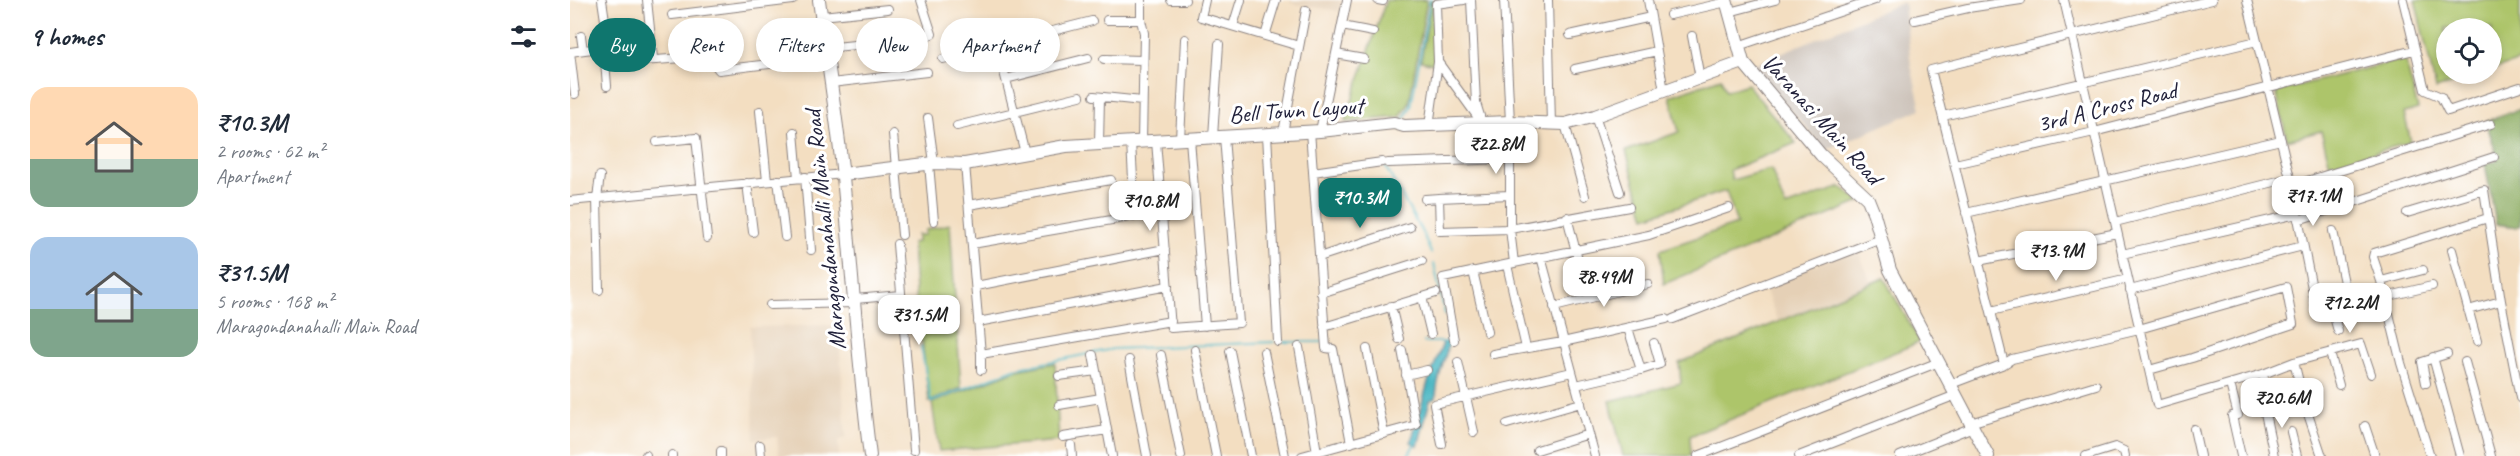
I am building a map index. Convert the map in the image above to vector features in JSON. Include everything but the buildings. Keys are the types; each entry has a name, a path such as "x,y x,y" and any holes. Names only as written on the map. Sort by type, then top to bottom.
{"street":[{"path":"602,0 604,18"},
{"path":"647,0 649,18"},
{"path":"672,15 793,0"},
{"name":"Maragondanahalli Main Road","path":"819,0 822,16"},
{"path":"844,49 921,38 932,34 921,0"},
{"path":"972,244 1136,216 1136,142 1142,101 1144,33 1141,20 1141,0"},
{"path":"1171,0 1185,0"},
{"path":"1205,0 1200,17 1299,46"},
{"path":"1233,26 1240,0"},
{"path":"1265,36 1276,0"},
{"path":"1347,0 1336,54 1315,131 1313,172 1326,344 1333,349 1351,443"},
{"path":"1428,126 1438,62 1436,4 1464,0"},
{"path":"1471,0 1476,103 1482,123"},
{"path":"1504,0 1510,122 1510,264 1526,348"},
{"path":"1548,0 1551,125"},
{"path":"1648,0 1664,91"},
{"path":"1670,15 1727,5 1775,0"},
{"path":"1738,46 1875,0"},
{"path":"1915,20 1968,8 2021,0"},
{"path":"2064,0 2157,405 2263,374 2294,362 2361,344 2371,374"},
{"path":"2004,364 1931,70 2212,0"},
{"path":"2247,0 2281,140 2317,314 2433,286"},
{"path":"2403,0 2425,90 2441,97 2448,111 2520,87"},
{"name":"Varanasi Main Road","path":"1727,5 1743,62 1799,131 1868,199 1875,214 1890,270 1971,425 1986,448 1988,456"},
{"path":"822,16 888,9"},
{"path":"1283,133 1306,10"},
{"path":"1570,35 1651,17"},
{"path":"1107,20 1141,20"},
{"path":"1060,29 1092,21"},
{"path":"1342,26 1372,32"},
{"path":"581,36 583,50"},
{"path":"1692,36 1700,78"},
{"path":"1185,39 1185,139 1205,326"},
{"path":"1943,116 2257,41"},
{"path":"1155,141 1171,328 1239,323 1218,137 1219,44"},
{"path":"575,94 570,52 588,50"},
{"name":"3rd A Cross Road","path":"1955,164 2094,132 2414,50"},
{"path":"1575,69 1657,51"},
{"path":"1336,54 1364,59"},
{"path":"1006,79 1088,58"},
{"path":"656,60 668,59"},
{"path":"1104,59 1143,60"},
{"path":"1438,62 1482,123"},
{"name":"Bell Town Layout","path":"843,174 932,164 965,164 1026,153 1098,144 1399,124 1428,126 1510,122 1565,124 1595,116 1743,62"},
{"path":"607,72 607,86"},
{"name":"Maragondanahalli Main Road","path":"829,72 843,174 861,386 870,456"},
{"path":"831,83 927,72"},
{"path":"1004,72 1026,153"},
{"path":"957,126 1080,96"},
{"path":"1098,144 1097,97 1142,101"},
{"path":"760,111 767,181"},
{"path":"1595,116 1620,192"},
{"path":"928,118 934,221"},
{"path":"1565,124 1585,196"},
{"path":"2115,222 2290,182 2491,124"},
{"path":"794,132 812,250"},
{"path":"893,134 902,235"},
{"path":"1267,134 1278,342"},
{"path":"657,142 696,138 707,238"},
{"path":"1966,213 2281,140"},
{"path":"2122,254 2298,217 2494,157"},
{"path":"1313,172 1385,163 1509,159"},
{"path":"965,164 981,370"},
{"path":"570,201 843,174"},
{"path":"599,290 597,198 600,176"},
{"path":"778,180 785,237"},
{"path":"969,205 1111,180"},
{"path":"747,183 753,232"},
{"path":"2406,213 2484,190 2501,301 2520,398"},
{"path":"1425,200 1509,195"},
{"path":"1316,206 1377,198"},
{"path":"1439,198 1440,231 1510,228 1629,207"},
{"path":"1454,340 1443,278 1649,235 1730,208"},
{"path":"1567,217 1582,275"},
{"path":"2430,456 2401,363 2373,257 2374,253 2488,218"},
{"path":"1319,257 1410,227"},
{"path":"2333,231 2349,306"},
{"path":"1978,261 2117,233"},
{"path":"1493,354 1563,342 1670,319 1881,239"},
{"path":"897,244 914,450"},
{"path":"2130,290 2303,246"},
{"path":"976,286 1165,249"},
{"path":"2452,249 2477,340"},
{"path":"1541,257 1595,456"},
{"path":"1321,293 1422,261"},
{"path":"2381,281 2423,270"},
{"path":"1473,271 1487,332"},
{"path":"1991,311 2128,279"},
{"path":"1554,306 1648,284"},
{"path":"978,322 1168,286"},
{"path":"1799,456 1953,390 2012,358 2139,329 2286,287 2293,324 2149,370"},
{"path":"1324,327 1436,293"},
{"path":"770,305 855,301 901,296"},
{"path":"1422,297 1431,334"},
{"path":"2468,310 2501,301"},
{"path":"1391,306 1399,339"},
{"path":"2332,310 2337,331"},
{"path":"981,354 1171,321"},
{"path":"1629,328 1641,370"},
{"path":"1576,385 1660,364 1654,343"},
{"path":"1299,347 1317,452"},
{"path":"1367,349 1384,434"},
{"path":"1195,350 1216,456"},
{"path":"1302,456 1416,425 1402,350"},
{"path":"1230,351 1251,456"},
{"path":"1264,352 1285,456"},
{"path":"2330,352 2339,386"},
{"path":"2426,383 2421,364 2423,360 2447,354"},
{"path":"1093,355 1112,456"},
{"path":"1161,355 1181,456"},
{"path":"2433,357 2460,456"},
{"path":"1129,360 1147,456"},
{"path":"1458,362 1474,432"},
{"path":"1698,456 1939,362"},
{"path":"2294,362 2322,456"},
{"path":"2465,362 2491,456"},
{"path":"1406,375 1427,370"},
{"path":"1059,376 1096,371"},
{"path":"1442,444 1434,404 1572,372"},
{"path":"2263,374 2274,456"},
{"path":"2230,384 2241,456"},
{"path":"1900,456 1971,425 2096,385"},
{"path":"1059,405 1101,398"},
{"path":"1507,423 1581,403"},
{"path":"2365,426 2375,456"},
{"path":"2194,429 2200,456"},
{"path":"1063,436 1107,430"},
{"path":"2291,432 2297,456"},
{"path":"1536,450 1589,434"},
{"path":"760,445 761,456"},
{"path":"1071,445 1072,456"},
{"path":"2086,456 2115,447 2124,451 2125,456"}],"shaded area":[{"path":"1291,0 1341,0 1339,11 1290,3"},
{"path":"1904,2 1911,66 1921,109 1826,150 1752,65"},
{"path":"1857,248 1871,283 1778,321 1764,286"},
{"path":"838,325 846,438 838,440 839,456 779,456 777,437 754,439 750,327"}],"green space":[{"path":"1386,0 1427,0 1409,104 1400,117 1345,122"},
{"path":"2415,0 2520,0 2520,61 2502,67 2502,18 2436,18 2436,84 2451,84 2436,89"},
{"path":"1431,1 1433,1 1435,64 1421,61"},
{"path":"2405,59 2418,109 2404,113 2411,142 2330,165 2321,131 2287,140 2276,91"},
{"path":"1721,78 1726,91 1747,84 1796,143 1730,170 1732,180 1771,169 1785,207 1841,187 1860,202 1664,284 1660,250 1737,224 1726,191 1645,217 1626,151 1679,132 1670,96"},
{"path":"2520,109 2520,225 2517,227 2496,224 2485,164 2498,160 2486,121"},
{"path":"1498,129 1499,152 1482,153 1481,130"},
{"path":"950,224 961,388 929,402 922,341 918,338 912,243 917,242 917,235 925,235 925,230"},
{"path":"1884,278 1920,342 1690,436 1691,456 1623,456 1610,401 1681,383 1679,363"},
{"path":"1055,363 1059,441 939,451 932,403 1017,370"}],"water":[{"path":"1449,342 1439,377 1436,398 1430,400 1418,446 1411,442 1428,382 1443,343"}],"waterway":[{"path":"1402,122 1411,106 1430,0"},
{"path":"1385,166 1431,253"},
{"path":"1434,264 1445,314"},
{"path":"1448,328 1448,340"},
{"path":"921,346 931,402 1014,369 1113,349 1274,342"},
{"path":"1280,342 1322,342"},
{"path":"1424,342 1448,342"},
{"path":"1408,456 1415,443"}]}
